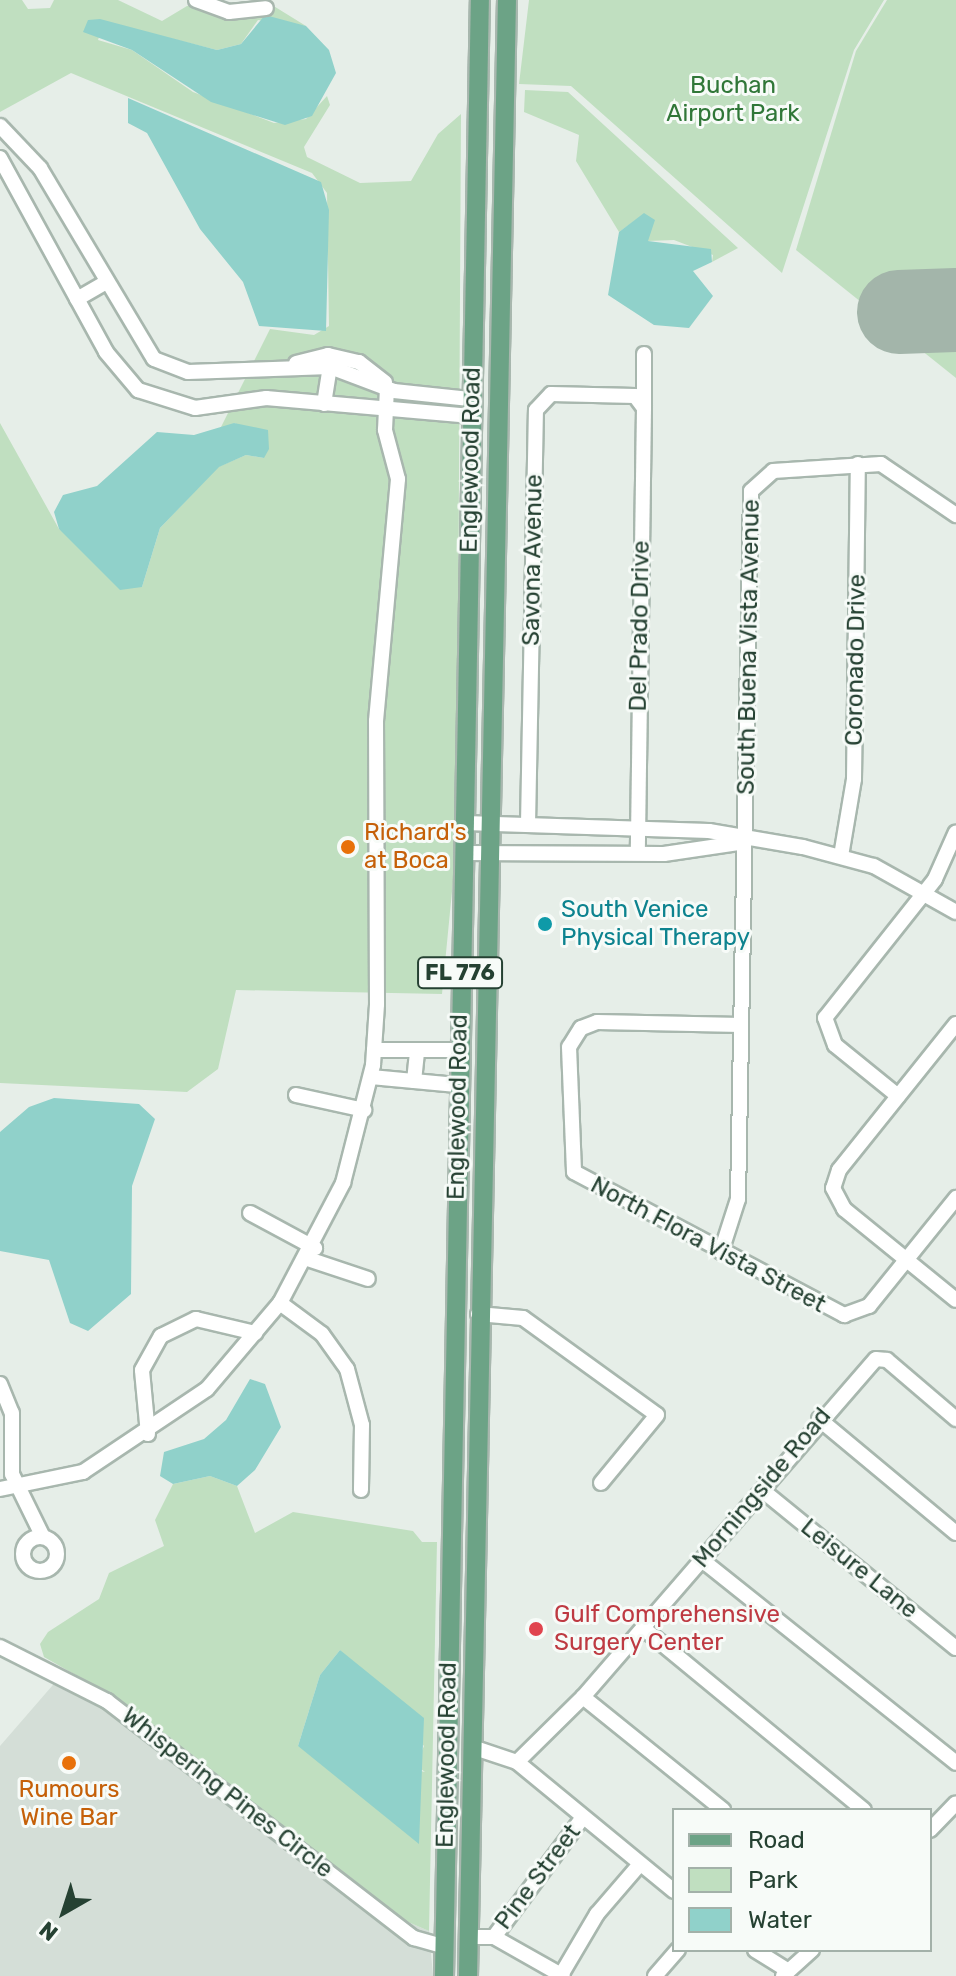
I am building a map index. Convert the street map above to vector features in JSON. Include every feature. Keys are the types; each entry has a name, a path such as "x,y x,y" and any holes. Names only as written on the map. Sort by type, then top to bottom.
{"main road":[{"name":"Englewood Road","path":"444,1976 470,407 480,0"},
{"name":"Englewood Road","path":"468,1976 478,1314 507,0"},
{"path":"470,407 487,422 485,516 494,536"},
{"path":"458,1067 483,1066"}],"street":[{"path":"196,0 229,12 266,8"},
{"path":"0,126 40,168 138,340 166,365 188,372 294,364 330,367 390,390 470,407"},
{"path":"0,158 119,373 166,403 324,404 385,409 470,407"},
{"path":"77,299 106,282"},
{"name":"Del Prado Drive","path":"638,853 644,354"},
{"path":"294,364 328,355 359,362 390,390"},
{"path":"324,404 330,367"},
{"path":"0,1489 20,1488 83,1472 148,1434 207,1389 280,1303 311,1254 364,1110 371,1077 377,1004 376,721 398,479 385,409 390,390"},
{"name":"Savona Avenue","path":"528,824 536,410 551,394 642,404"},
{"name":"South Buena Vista Avenue","path":"721,1252 738,1199 751,491 773,471 858,464 895,469 956,515"},
{"name":"Coronado Drive","path":"841,856 854,779 858,464"},
{"path":"465,823 709,831 745,842 841,856 922,890 956,912"},
{"path":"898,1096 835,1045 825,1018 942,868 956,832"},
{"path":"464,853 638,853 732,849 745,842"},
{"name":"North Flora Vista Street","path":"741,1025 594,1022 569,1047 572,1169 721,1252 844,1315 865,1310 956,1198"},
{"path":"956,1024 837,1174 833,1188 844,1209 956,1300"},
{"path":"374,1050 417,1050 458,1067"},
{"path":"414,1081 417,1050"},
{"path":"371,1077 414,1081 458,1067"},
{"path":"296,1095 364,1110"},
{"path":"250,1213 311,1254 368,1279"},
{"path":"280,1303 322,1334 347,1369 362,1425 361,1490"},
{"path":"478,1314 523,1318 657,1415 601,1483"},
{"path":"148,1434 142,1370 161,1336 196,1319 255,1333"},
{"name":"Morningside Road","path":"517,1762 583,1697 762,1490 819,1419 881,1357 956,1419"},
{"path":"0,1384 12,1413 12,1474 43,1537"},
{"path":"819,1419 956,1533"},
{"name":"Leisure Lane","path":"762,1490 956,1648"},
{"path":"702,1560 956,1763"},
{"path":"643,1628 862,1808"},
{"name":"Whispering Pines Circle","path":"0,1647 107,1701 414,1938 446,1947"},
{"path":"583,1697 721,1808"},
{"path":"472,1747 517,1762 672,1889"},
{"path":"932,1828 956,1803"},
{"name":"Pine Street","path":"494,1937 583,1817"},
{"path":"469,1937 494,1937 562,1976 597,1914 640,1864"},
{"path":"655,1976 676,1952"},
{"path":"758,1952 786,1973 810,1952"}],"shaded area":[{"path":"65,1671 118,1699 392,1915 429,1931 433,1976 0,1976 0,1746"}],"green space":[{"path":"0,0 22,0 28,9 50,8 54,0 118,0 162,21 187,6 272,5 306,26 258,20 241,44 217,50 104,23 98,40 132,50 193,92 274,123 306,119 327,96 330,105 304,147 307,157 360,183 411,181 438,134 461,114 457,840 442,994 236,990 218,1069 187,1092 0,1083 0,423 59,529 142,587 160,528 218,467 246,455 264,458 235,423 220,429 270,329 314,335 329,326 327,193 312,173 71,73 0,112"},
{"name":"Buchan Airport Park","path":"529,0 884,0 854,50 782,273 571,86 519,84"},
{"path":"887,0 956,0 956,378 796,250 856,51"},
{"path":"525,90 568,92 738,248 712,262 713,255 674,240 647,241 652,226 644,214 619,232 576,161 579,135 524,112"},
{"path":"210,1476 237,1486 255,1533 293,1512 413,1531 422,1542 437,1542 429,1931 392,1915 118,1699 44,1657 40,1644 48,1632 99,1599 109,1573 164,1546 155,1520 173,1484","holes":["340,1650 424,1746 416,1765 425,1772 298,1746 320,1675"]}],"water":[{"path":"265,15 306,26 329,50 336,73 312,116 285,125 211,102 132,50 83,32 88,20 100,19 217,50 241,44"},
{"path":"128,98 321,182 329,210 326,331 259,326 243,282 200,229 147,133 128,123"},
{"path":"644,213 655,220 648,241 711,249 712,262 693,271 713,296 689,328 654,325 608,295 619,232"},
{"path":"234,423 268,430 269,449 264,458 246,455 219,467 160,528 142,587 120,590 59,529 54,512 63,495 97,486 157,432 194,435"},
{"path":"54,1098 139,1104 155,1119 132,1186 131,1294 88,1331 70,1323 49,1260 0,1251 0,1132 29,1107"},
{"path":"250,1379 265,1384 281,1427 255,1470 237,1486 210,1476 173,1484 160,1476 164,1452 204,1439 226,1420"},
{"path":"340,1650 424,1718 419,1844 298,1746 320,1675"}],"runway":[{"path":"899,312 956,310"}],"place":[{"name":"Richard's at Boca","path":"348,847"},
{"name":"South Venice Physical Therapy","path":"545,924"},
{"name":"Gulf Comprehensive Surgery Center","path":"536,1629"},
{"name":"Rumours Wine Bar","path":"69,1763"}]}
